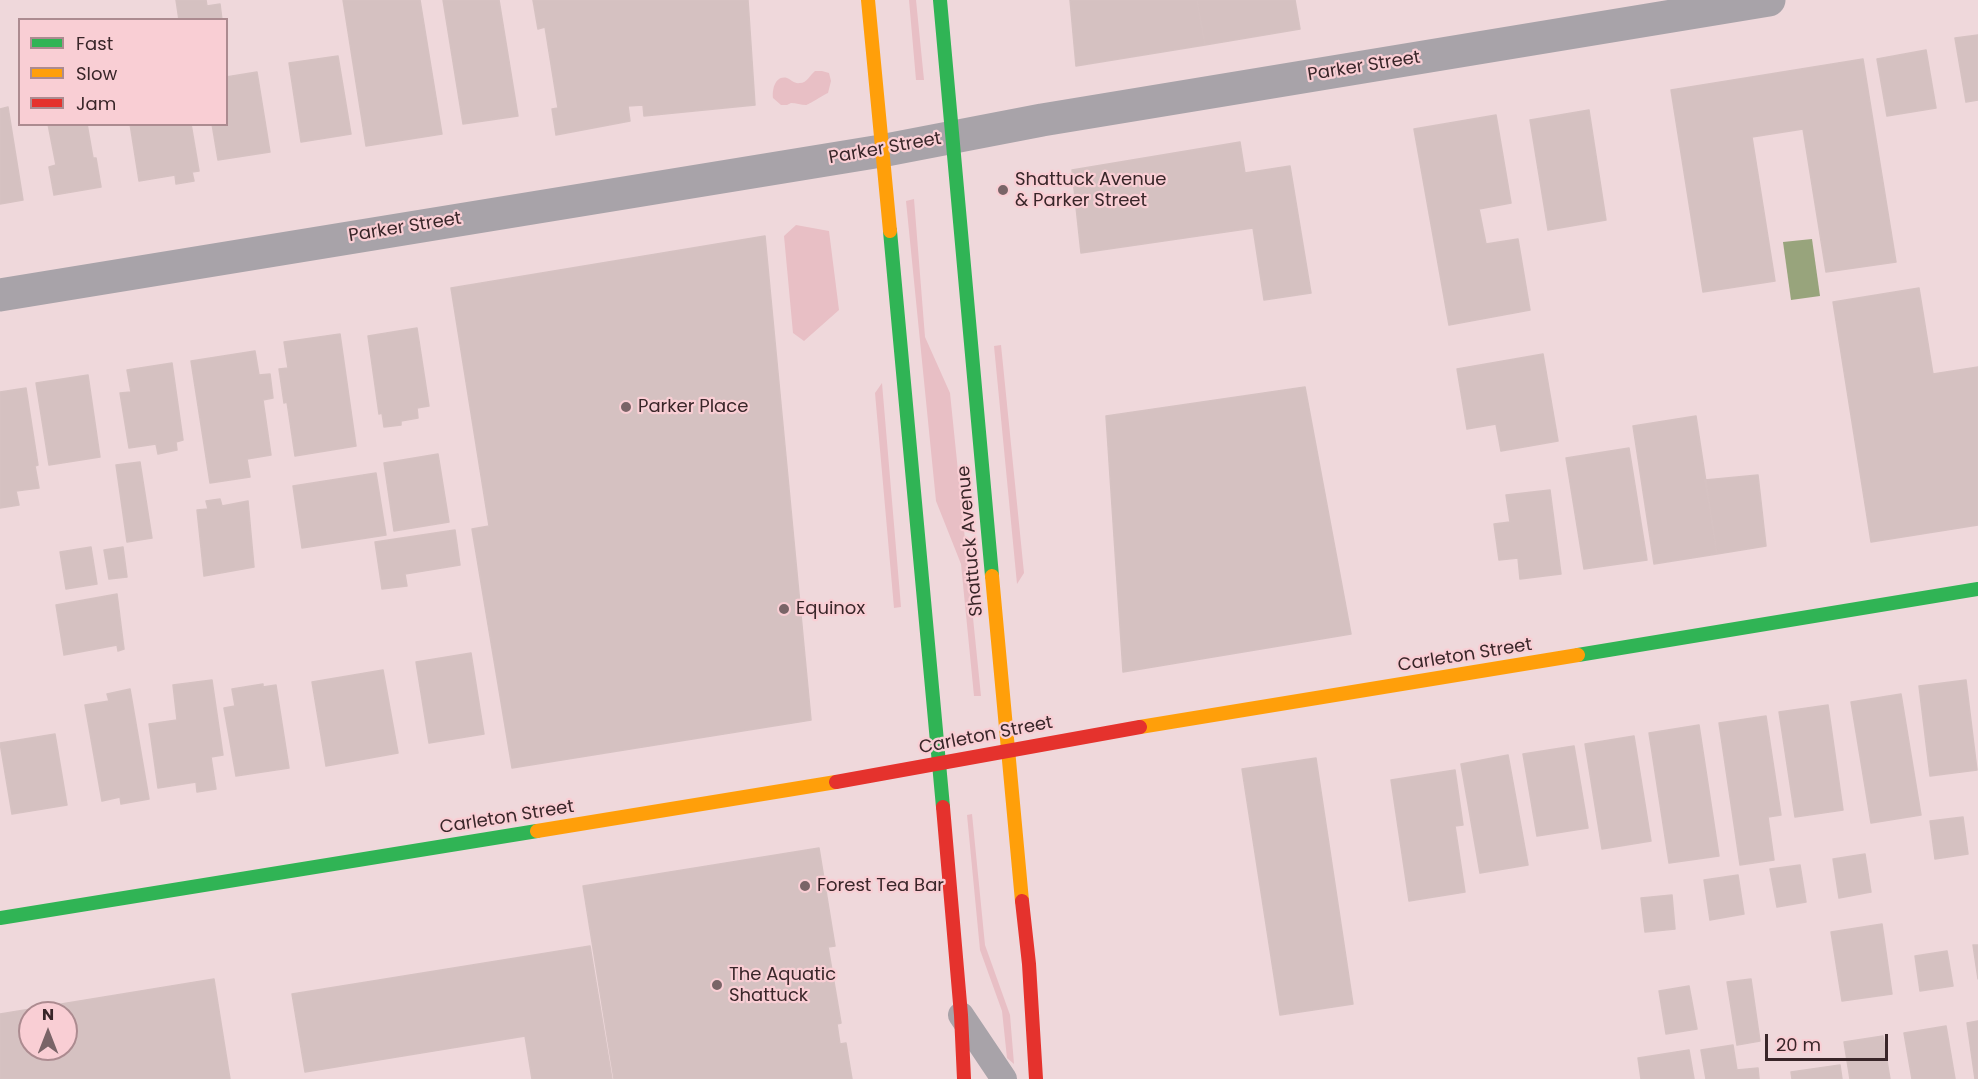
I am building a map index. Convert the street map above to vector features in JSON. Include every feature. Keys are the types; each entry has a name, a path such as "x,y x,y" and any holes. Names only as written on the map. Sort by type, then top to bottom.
{"main road":[{"path":"868,0 939,764 961,1015 964,1079"},
{"name":"Shattuck Avenue","path":"940,0 1029,964 1036,1079"},
{"name":"Carleton Street","path":"0,918 601,821 939,764 1095,734 1978,589"}],"street":[{"name":"Parker Street","path":"0,295 881,151 1042,120 1769,0"}],"lane":[{"path":"961,1015 1004,1079"}],"shaded area":[{"path":"909,0 916,0 924,80 916,80"},
{"path":"815,71 829,73 831,81 828,93 806,105 791,103 781,105 773,98 774,87 780,79 787,78 796,83 802,83"},
{"path":"914,199 925,337 950,393 981,696 974,696 961,564 936,501 906,201"},
{"path":"796,225 829,231 839,310 804,341 793,333 784,236"},
{"path":"1812,239 1820,296 1791,300 1783,242"},
{"path":"1001,345 1024,573 1017,584 994,346"},
{"path":"882,383 901,607 894,608 875,393"},
{"path":"972,814 985,945 1010,1015 1014,1064 1007,1058 1002,1011 980,950 967,815"}],"building":[{"path":"176,0 206,0 207,6 220,4 222,18 179,18"},
{"path":"343,0 420,0 442,134 366,146"},
{"path":"443,0 499,0 518,116 463,124"},
{"path":"533,0 748,0 755,105 644,116 643,105 628,106 630,121 556,135 552,109 558,108 545,27 538,29"},
{"path":"1070,0 1197,0 1205,45 1076,66"},
{"path":"1197,0 1295,0 1300,29 1205,45"},
{"path":"1978,35 1978,100 1966,102 1955,38"},
{"path":"1926,50 1936,108 1887,116 1877,59"},
{"path":"338,56 351,134 301,142 289,63"},
{"path":"1863,59 1896,262 1826,272 1803,129 1752,137 1775,281 1703,292 1671,90"},
{"path":"257,72 270,152 218,160 212,126 228,126 228,77"},
{"path":"8,107 23,200 0,204 0,109"},
{"path":"1589,110 1606,220 1548,230 1530,120"},
{"path":"1496,115 1511,203 1479,209 1486,244 1518,239 1530,310 1449,325 1414,129"},
{"path":"48,126 87,126 101,187 54,195 49,167 56,165"},
{"path":"130,126 191,126 199,171 192,172 194,181 176,184 175,175 139,181"},
{"path":"1240,142 1245,173 1290,166 1311,293 1264,300 1253,228 1081,253 1072,170"},
{"name":"Parker Place","path":"765,236 811,720 512,768 472,529 489,526 451,288"},
{"path":"1919,288 1933,374 1978,367 1978,525 1871,542 1833,302"},
{"path":"417,328 429,406 417,408 418,418 401,421 401,425 384,427 382,413 379,414 368,336"},
{"path":"340,334 356,446 295,456 287,402 284,403 279,369 288,368 284,342"},
{"path":"255,351 259,375 270,374 273,398 263,400 271,455 247,459 250,477 210,483 191,361"},
{"path":"1543,354 1558,441 1501,451 1496,424 1467,429 1457,369"},
{"path":"172,363 183,440 176,442 177,450 158,454 156,444 129,448 120,393 131,392 127,370"},
{"path":"88,375 100,457 49,465 36,383"},
{"path":"1305,387 1351,634 1123,672 1106,416"},
{"path":"26,388 38,465 35,466 39,488 16,491 19,505 0,508 0,392"},
{"path":"1696,416 1717,554 1654,564 1633,426"},
{"path":"1629,448 1647,560 1584,569 1566,458"},
{"path":"438,454 449,522 394,531 384,463"},
{"path":"140,462 152,538 127,542 116,465"},
{"path":"376,473 386,535 302,548 293,486"},
{"path":"1758,475 1766,546 1717,554 1705,480"},
{"path":"1550,490 1561,574 1520,579 1518,558 1499,560 1494,524 1510,522 1506,495"},
{"path":"220,499 222,506 248,501 254,567 204,576 197,510 208,509 206,501"},
{"path":"455,530 460,565 405,574 407,586 382,589 375,542"},
{"path":"91,547 97,584 66,589 60,552"},
{"path":"123,547 127,577 109,579 104,550"},
{"path":"117,594 124,649 118,651 117,645 64,655 56,605"},
{"path":"471,653 484,734 429,743 416,662"},
{"path":"383,670 398,753 326,766 312,682"},
{"path":"212,680 223,755 211,757 216,789 197,792 196,782 158,788 149,724 177,720 173,685"},
{"path":"1966,680 1977,770 1930,776 1919,686"},
{"path":"263,684 263,687 276,685 289,768 236,776 224,708 235,706 232,689"},
{"path":"130,689 149,799 121,804 120,797 102,801 85,705 109,701 107,694"},
{"path":"1901,694 1921,815 1871,823 1851,702"},
{"path":"1828,705 1843,810 1795,817 1779,712"},
{"path":"1766,716 1781,815 1768,817 1774,860 1740,865 1719,723"},
{"path":"1699,725 1719,856 1669,863 1649,733"},
{"path":"55,734 67,805 12,814 0,743"},
{"path":"1634,736 1651,841 1602,849 1585,744"},
{"path":"1574,746 1588,828 1537,836 1523,754"},
{"path":"1508,755 1528,865 1480,873 1461,764"},
{"path":"1316,758 1353,1004 1280,1015 1242,769"},
{"path":"1455,770 1463,825 1455,826 1465,892 1409,901 1391,780"},
{"path":"1963,817 1968,854 1935,859 1930,821"},
{"name":"The Aquatic Shattuck","path":"819,848 835,946 828,947 841,1023 837,1024 840,1044 846,1043 852,1079 614,1079 583,886"},
{"path":"1865,854 1871,892 1839,898 1833,859"},
{"path":"1800,865 1806,902 1777,907 1770,869"},
{"path":"1738,875 1744,914 1710,920 1704,880"},
{"path":"1672,895 1675,929 1645,932 1641,898"},
{"path":"1882,924 1892,994 1842,1001 1831,932"},
{"path":"1973,945 1978,945 1978,979"},
{"path":"590,946 612,1079 532,1079 525,1036 305,1072 292,994"},
{"path":"1947,951 1953,986 1920,991 1915,956"},
{"path":"214,979 230,1079 0,1079 0,1014 18,1011 18,1061 78,1061 78,1001"},
{"path":"1751,979 1760,1041 1737,1045 1727,982"},
{"path":"1689,986 1697,1029 1666,1034 1659,991"},
{"path":"1978,1021 1978,1079 1975,1079 1967,1023"},
{"path":"1946,1026 1955,1079 1912,1079 1904,1033"},
{"path":"1883,1036 1890,1079 1850,1079 1844,1042"},
{"path":"1733,1045 1737,1070 1758,1068 1759,1079 1706,1079 1701,1050"},
{"path":"1689,1050 1694,1079 1641,1079 1638,1058"},
{"path":"1840,1065 1842,1079 1792,1079 1791,1072"}],"traffic: fast":[{"path":"940,0 992,576"},
{"path":"890,231 943,807"},
{"path":"1578,655 1978,589"},
{"path":"0,918 537,831"}],"traffic: slow":[{"path":"868,0 890,231"},
{"path":"992,576 1022,901"},
{"path":"1140,727 1578,655"},
{"path":"537,831 836,782"}],"traffic: jam":[{"path":"836,782 1140,727"},
{"path":"943,807 961,1015 964,1079"},
{"path":"1022,901 1029,964 1036,1079"}],"place":[{"name":"Shattuck Avenue & Parker Street","path":"1003,190"},
{"name":"Parker Place","path":"626,407"},
{"name":"Equinox","path":"784,609"},
{"name":"Forest Tea Bar","path":"805,886"},
{"name":"The Aquatic Shattuck","path":"717,985"}]}
